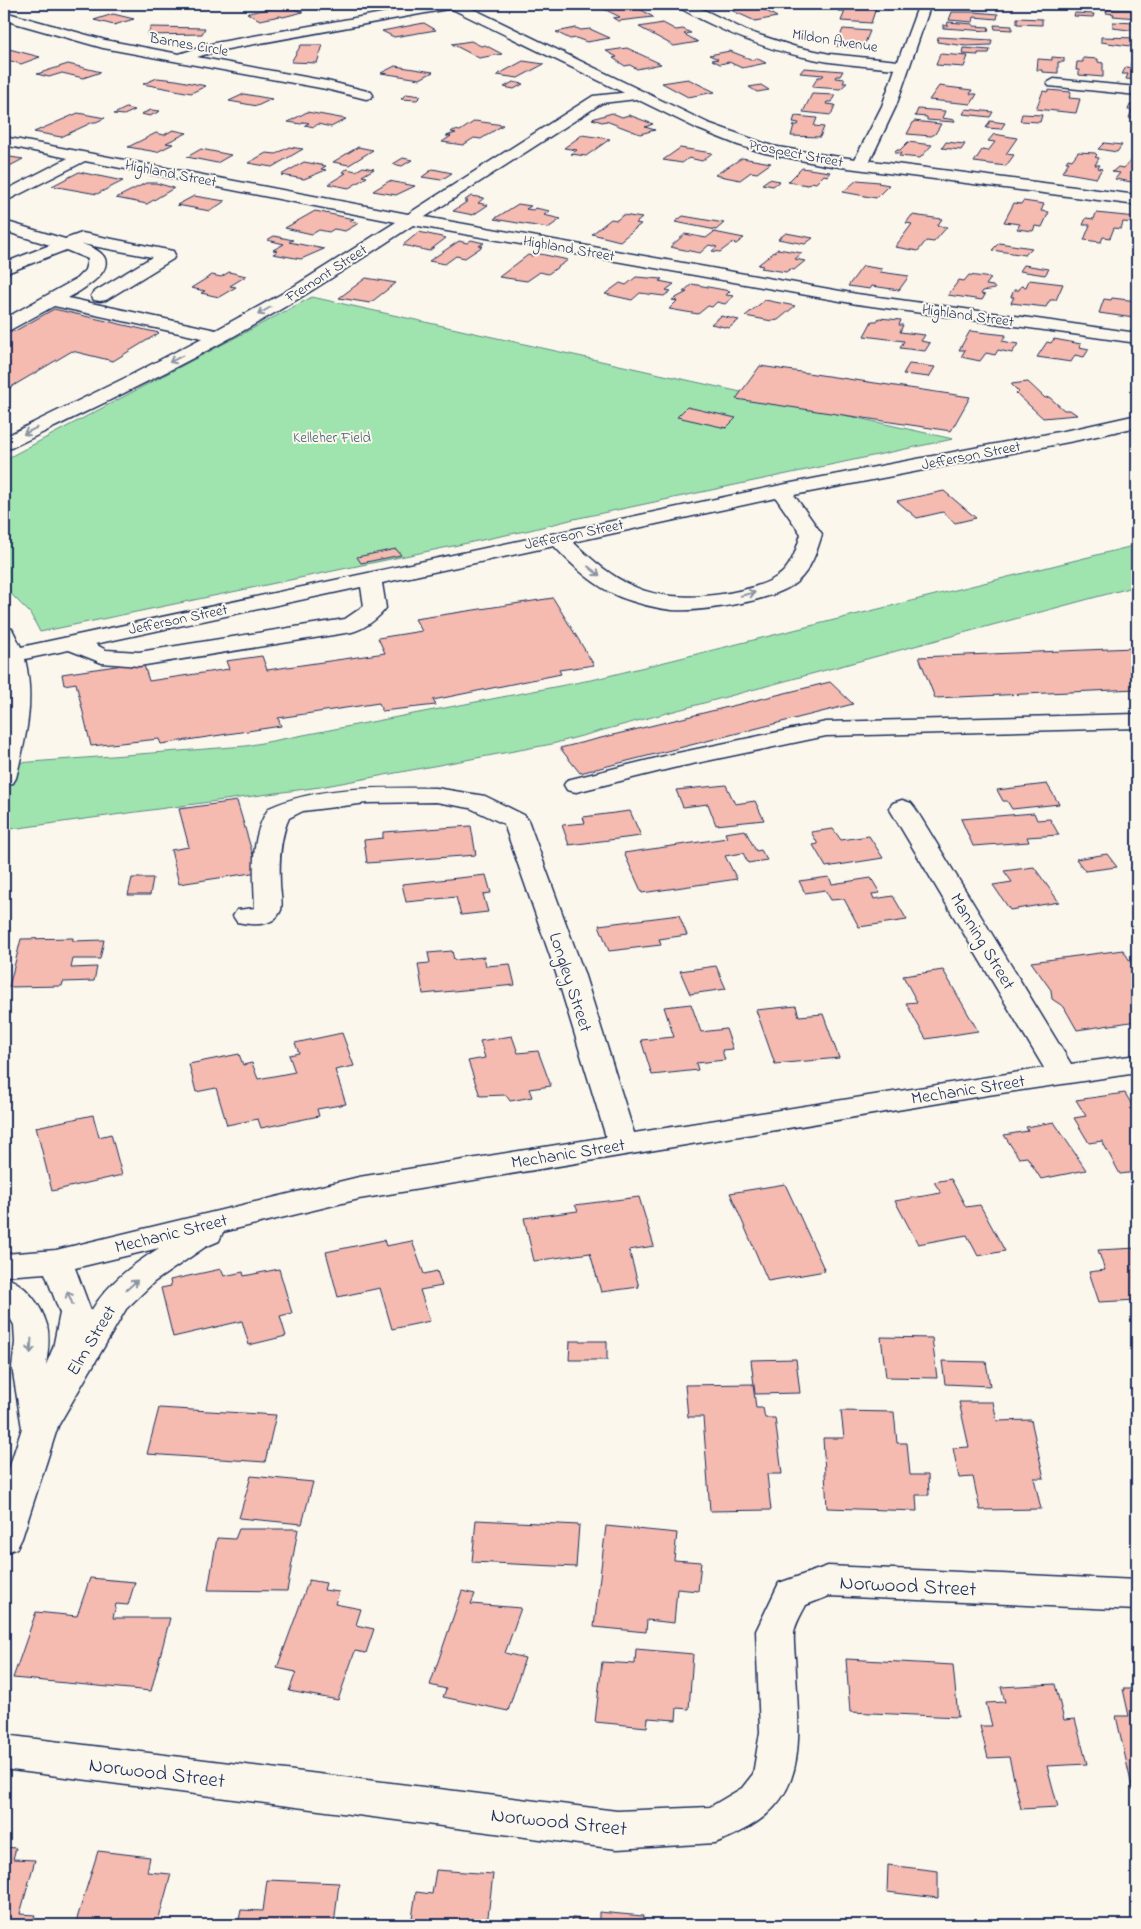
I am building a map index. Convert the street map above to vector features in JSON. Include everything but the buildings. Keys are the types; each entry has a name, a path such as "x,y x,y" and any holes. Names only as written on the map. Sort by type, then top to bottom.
{"street":[{"path":"177,59 215,47 453,4"},
{"name":"Prospect Street","path":"453,4 703,126 743,142 796,155 860,165 1137,200"},
{"name":"Mildon Avenue","path":"683,4 747,36 780,47 837,60 902,66"},
{"path":"860,165 889,106 925,4"},
{"name":"Barnes Circle","path":"8,17 103,44 327,85 366,95"},
{"path":"1054,83 1137,91"},
{"name":"Fremont Street","path":"4,444 219,336 290,296 598,99 640,95"},
{"name":"Highland Street","path":"4,142 408,219 857,300 1137,338"},
{"path":"4,197 84,156"},
{"path":"4,226 67,245 97,257 98,265 93,274 52,300 4,326"},
{"path":"4,269 82,238 167,255 100,296"},
{"path":"52,300 219,336"},
{"name":"Jefferson Street","path":"7,646 72,642 781,491 1065,437 1137,421"},
{"path":"558,538 594,572 624,591 672,603 727,599 766,590 786,580 805,556 812,534 781,491"},
{"path":"72,642 102,656 139,659 352,625 375,608 370,578"},
{"path":"4,778 18,720 11,712 19,682 7,646"},
{"path":"576,785 673,761 826,729 939,724 1137,721"},
{"name":"Longley Street","path":"246,916 262,916 268,909 267,859 274,821 278,813 298,804 368,796 436,795 476,801 515,820 570,973 623,1145"},
{"name":"Manning Street","path":"902,808 1063,1075"},
{"name":"Mechanic Street","path":"4,1266 56,1262 359,1188 988,1085 1137,1064"},
{"name":"Elm Street","path":"38,1427 114,1301 144,1274 194,1239 264,1211"},
{"name":"Elm Street","path":"4,1538 38,1427 70,1348 76,1313 56,1262"},
{"name":"Elm Street","path":"4,1289 20,1304 30,1325 32,1343 29,1367 38,1427"},
{"name":"Norwood Street","path":"4,1752 617,1830 716,1825 756,1801 772,1781 780,1732 775,1631 792,1594 828,1581 1137,1595"}],"green space":[{"name":"Kelleher Field","path":"312,297 953,439 530,530 40,632 30,613 4,587 4,460"},
{"path":"1137,545 1137,586 552,744 320,787 4,830 4,764 246,746 596,679"}]}
